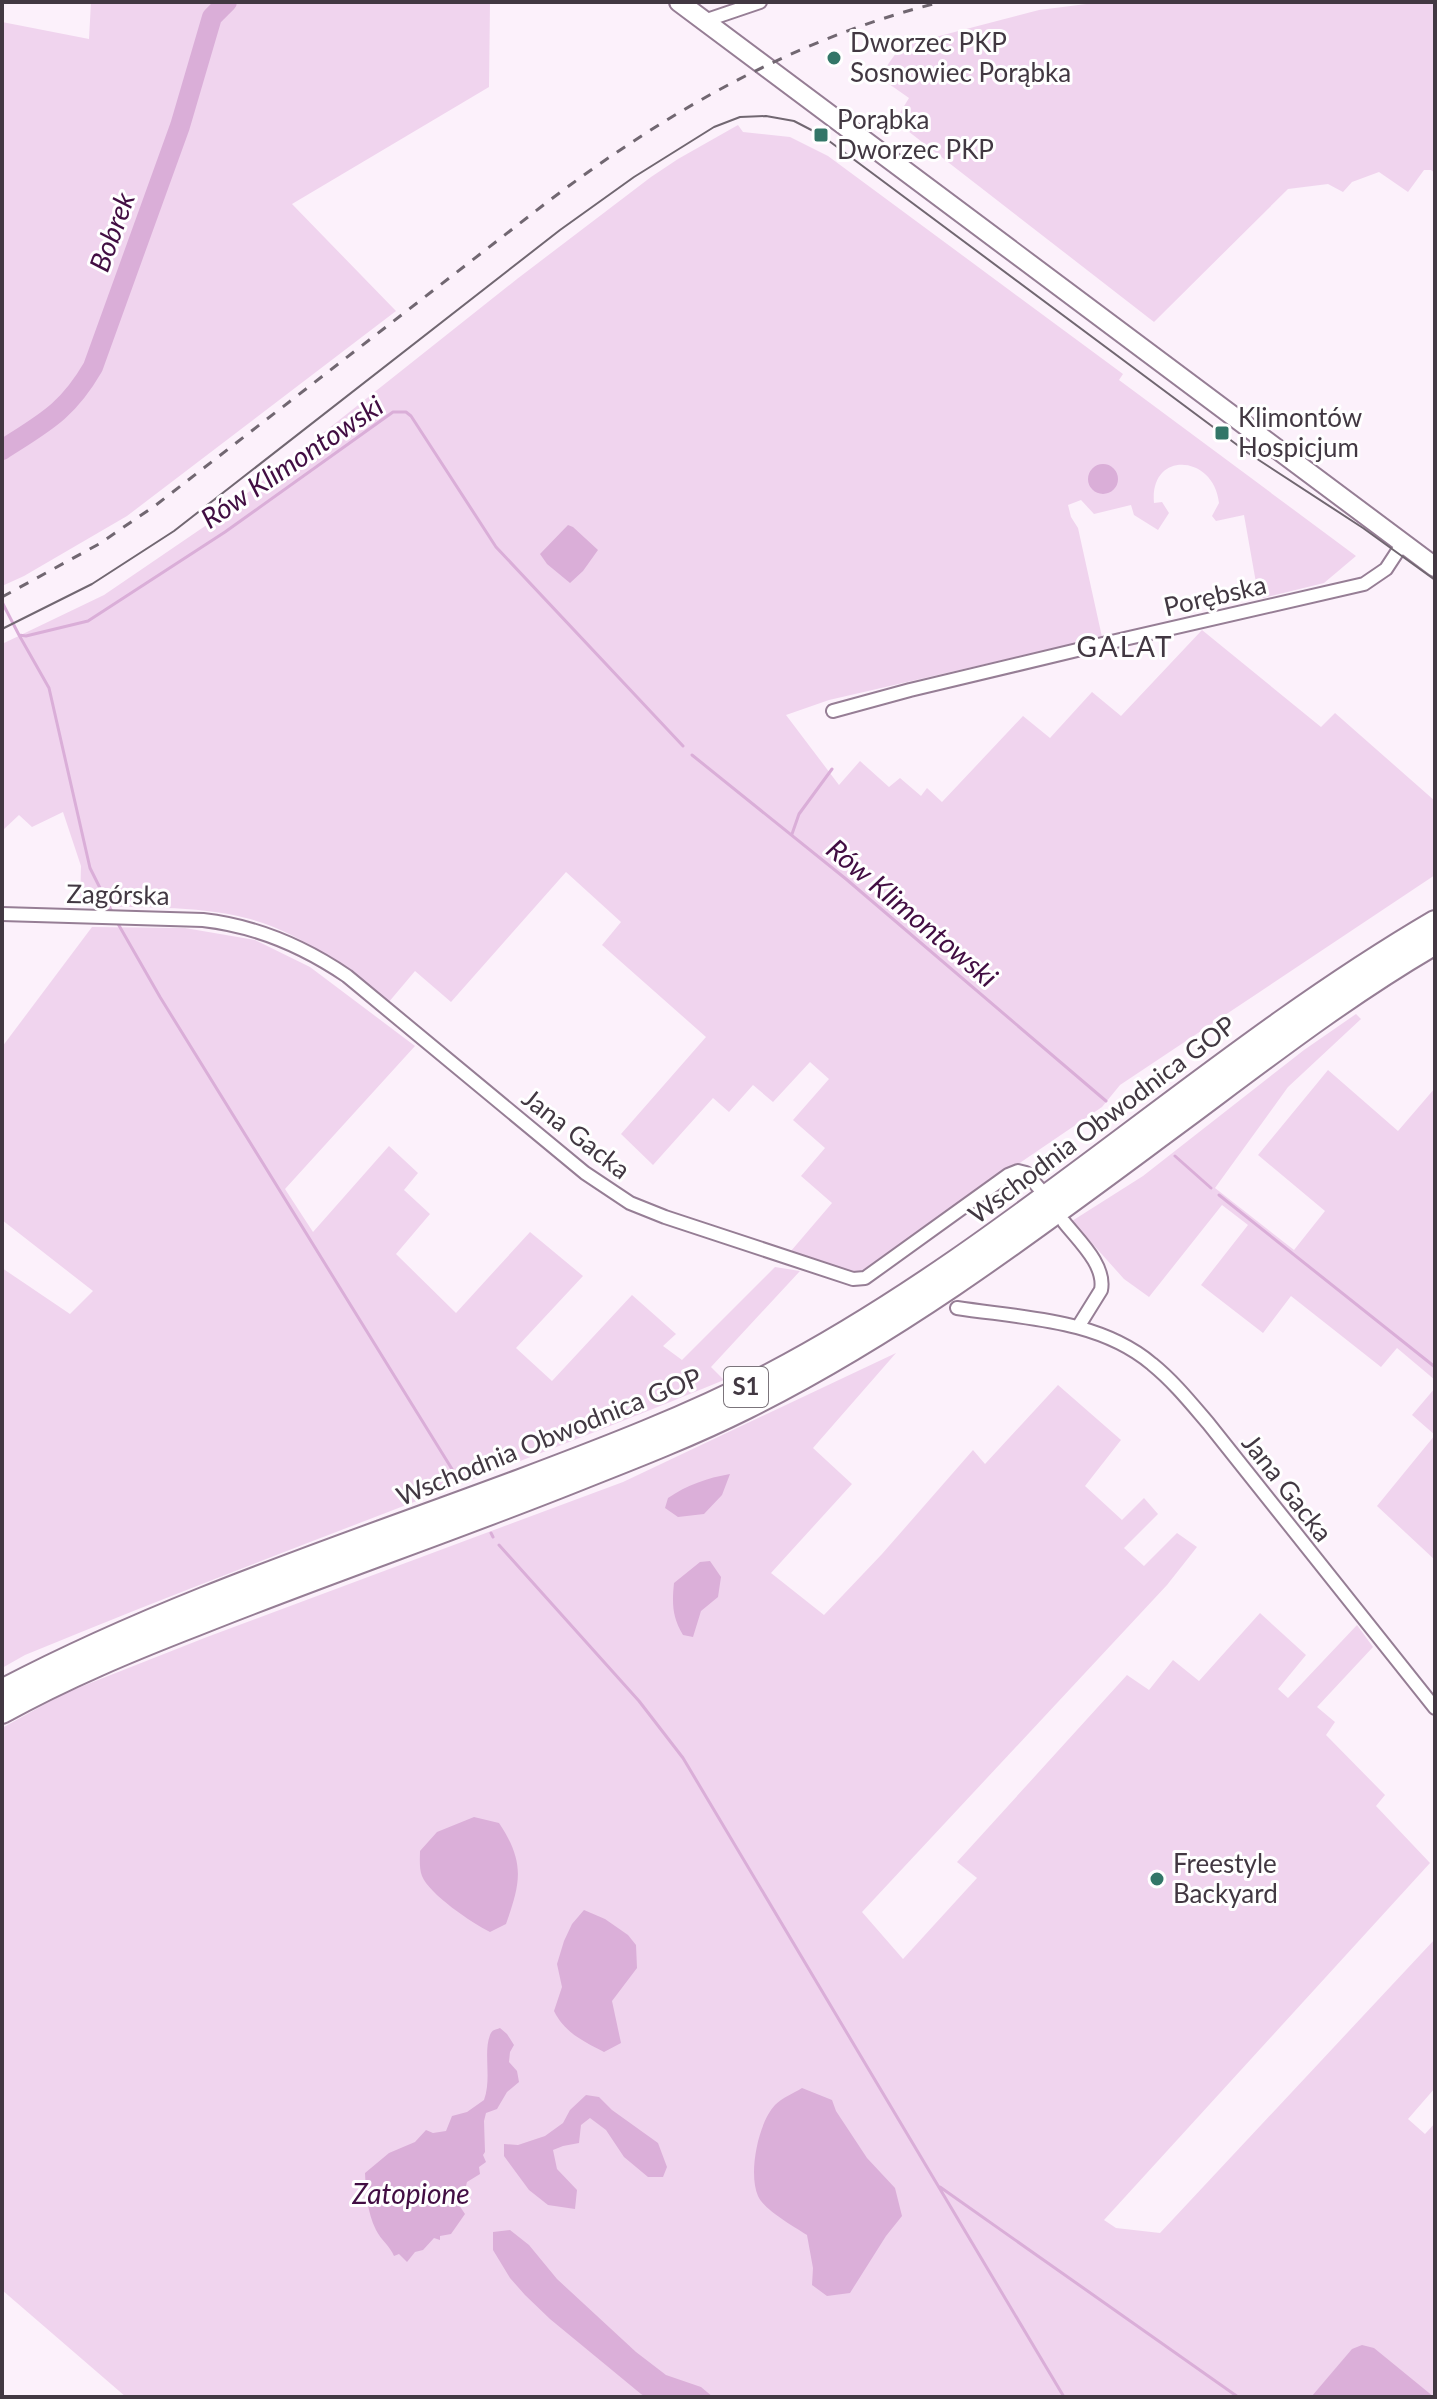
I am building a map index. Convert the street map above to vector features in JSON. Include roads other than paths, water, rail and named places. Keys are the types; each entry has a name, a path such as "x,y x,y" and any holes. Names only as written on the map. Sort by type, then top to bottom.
{"highway":[{"name":"Wschodnia Obwodnica GOP","path":"2,1691 143,1624 606,1449 767,1376 855,1327 957,1261 1291,1015 1435,922"},
{"name":"Wschodnia Obwodnica GOP","path":"2,1712 72,1676 258,1599 512,1506 661,1447 748,1407 835,1361 926,1306 1317,1020 1435,943"}],"street":[{"path":"679,2 1435,567"},
{"path":"704,21 760,2"},
{"name":"Porębska","path":"833,711 1080,649 1364,584 1386,569 1403,543"},
{"name":"Zagórska","path":"2,914 203,920 232,924"},
{"name":"Jana Gacka","path":"232,924 304,950 347,976 585,1173 630,1203 842,1276 859,1280 865,1278 987,1189 1018,1171 1026,1173 1039,1188"},
{"path":"1064,1222 1092,1257 1101,1274 1101,1290 1078,1327"},
{"name":"Jana Gacka","path":"957,1308 1078,1327 1121,1344 1174,1384 1435,1708"}],"water":[{"path":"1103,464 1113,469 1118,479 1113,489 1103,494 1093,489 1088,479 1093,469"},
{"path":"568,525 598,550 570,583 540,554"},
{"name":"Zatopione","path":"500,2028 514,2045 509,2062 517,2071 519,2082 507,2092 497,2109 486,2113 483,2155 486,2162 479,2167 480,2174 467,2182 467,2196 457,2202 465,2214 451,2234 440,2236 440,2240 434,2238 407,2262 399,2254 394,2256 376,2230 369,2209 365,2173 389,2153 415,2142 426,2130 433,2133 446,2131 452,2116 467,2112 484,2100 488,2042 492,2032"}],"waterway":[{"name":"Bobrek","path":"2,450 64,406 93,367 180,126 212,17 227,2"},
{"name":"Rów Klimontowski","path":"2,602 19,635 88,621 225,532 393,412 406,412 496,547 683,746"},
{"path":"19,635 49,688 90,868 112,912"},
{"name":"Rów Klimontowski","path":"692,755 846,879 1106,1101"},
{"path":"792,834 799,814 832,769"},
{"path":"117,922 160,997 460,1482"},
{"name":"Rów Klimontowski","path":"1115,1109 1118,1112"},
{"name":"Rów Klimontowski","path":"1175,1156 1211,1188"},
{"name":"Rów Klimontowski","path":"1219,1195 1435,1367"},
{"path":"491,1533 493,1537"},
{"path":"499,1545 639,1701 683,1758 1064,2397"},
{"path":"940,2187 1238,2397"}],"tram line":[{"path":"2,629 92,584 174,531 560,230 634,177 714,127 740,117 766,116 794,121 821,135 1248,453 1363,528 1435,580"}],"railway":[{"path":"2,597 99,544 156,505 550,200 640,137 735,81 785,57 887,17 941,2"}],"place":[{"name":"Dworzec PKP Sosnowiec Porąbka","path":"834,58"},
{"name":"Porąbka Dworzec PKP","path":"821,135"},
{"name":"Klimontów Hospicjum","path":"1222,433"},
{"name":"Freestyle Backyard","path":"1157,1879"}],"district":[{"name":"GALAT","path":"1125,647"}]}
